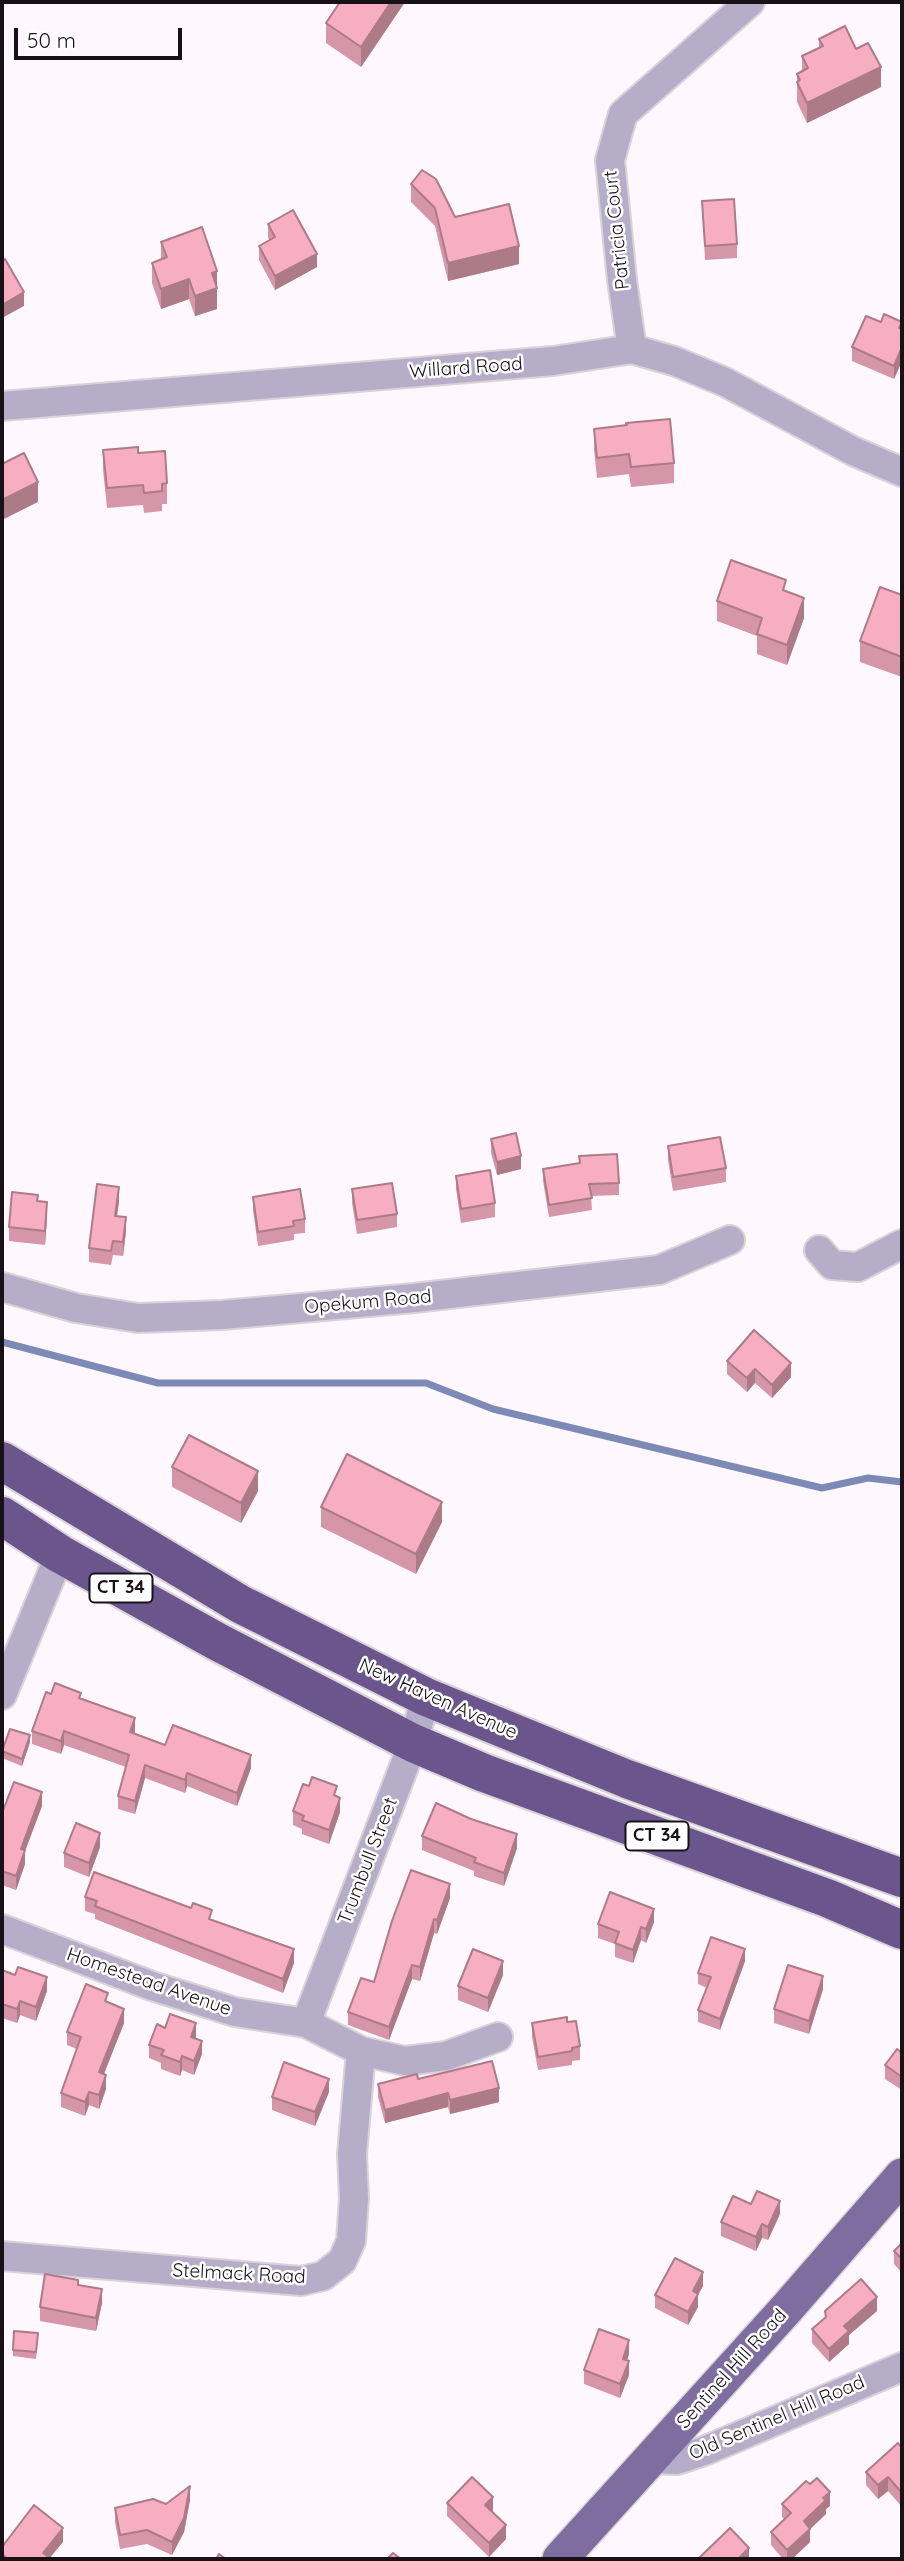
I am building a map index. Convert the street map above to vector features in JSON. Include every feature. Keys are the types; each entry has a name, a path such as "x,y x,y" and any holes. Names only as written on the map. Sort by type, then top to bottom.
{"highway":[{"name":"New Haven Avenue","path":"2,1461 240,1604 426,1697 627,1779 902,1878"},
{"name":"CT 34","path":"2,1516 60,1554 216,1641 413,1743 484,1773 827,1898 902,1930"}],"main road":[{"name":"Sentinel Hill Road","path":"560,2559 902,2176"}],"street":[{"name":"Patricia Court","path":"632,349 610,160 623,114 750,2"},
{"name":"Willard Road","path":"2,406 28,406 553,361 632,349 726,382 853,451 902,472"},
{"name":"Opekum Road","path":"2,1287 76,1308 138,1318 222,1315 414,1298 659,1270 730,1240"},
{"path":"819,1250 832,1265 858,1267 902,1244"},
{"path":"2,1695 60,1554"},
{"name":"Trumbull Street","path":"306,2023 413,1743 426,1697"},
{"name":"Homestead Avenue","path":"2,1929 176,1994 235,2012 306,2023 361,2051 405,2061 446,2056 498,2037"},
{"name":"Stelmack Road","path":"2,2256 302,2281 323,2276 342,2261 351,2241 354,2198 352,2154 361,2051"},
{"name":"Old Sentinel Hill Road","path":"650,2459 677,2460 704,2451 902,2367"}],"building":[{"path":"340,2 391,2 361,47 326,23"},
{"path":"845,26 856,49 868,43 881,67 807,103 797,82 800,80 797,74 808,68 802,56 823,46 819,39"},
{"path":"422,170 436,179 455,217 509,204 519,246 448,263 435,208 411,184"},
{"path":"734,199 737,244 705,246 702,201"},
{"path":"293,210 317,254 275,276 259,246 275,237 268,224"},
{"path":"202,227 217,271 212,273 217,288 195,296 189,279 161,289 152,263 167,257 161,242"},
{"path":"5,259 24,292 2,305 2,261"},
{"path":"884,314 902,322 899,328 902,330 902,347 894,366 852,347 866,316 881,322"},
{"path":"670,419 674,463 631,467 629,454 597,458 594,429"},
{"path":"138,447 138,453 165,451 167,483 162,484 162,491 144,493 143,485 107,488 103,450"},
{"path":"24,453 38,482 2,500 2,464"},
{"path":"731,560 786,580 783,590 804,598 787,645 757,634 762,618 717,601"},
{"path":"880,587 902,595 902,657 860,641"},
{"path":"516,1133 521,1156 497,1162 491,1139"},
{"path":"720,1137 726,1168 673,1177 668,1146"},
{"path":"617,1154 619,1183 589,1184 592,1198 549,1205 543,1169 580,1163 579,1156"},
{"path":"490,1170 495,1203 461,1209 456,1176"},
{"path":"392,1183 397,1214 357,1220 352,1189"},
{"path":"97,1184 119,1187 115,1216 126,1217 123,1242 113,1241 111,1251 89,1248"},
{"path":"300,1189 305,1219 293,1221 294,1226 258,1232 253,1197"},
{"path":"12,1192 38,1195 37,1201 47,1202 45,1231 9,1227"},
{"path":"754,1330 791,1363 772,1385 755,1369 747,1378 727,1361"},
{"path":"189,1435 258,1471 241,1503 172,1467"},
{"path":"347,1454 442,1502 416,1554 321,1507"},
{"path":"55,1683 81,1693 79,1698 135,1718 130,1732 165,1745 173,1725 251,1755 237,1793 187,1773 185,1780 145,1765 135,1801 118,1796 129,1755 64,1731 61,1741 32,1731 46,1692 51,1694"},
{"path":"10,1729 30,1735 22,1759 2,1751"},
{"path":"312,1777 337,1786 334,1795 340,1798 329,1830 302,1820 304,1816 293,1811 303,1784 309,1786"},
{"path":"14,1782 42,1792 21,1849 25,1850 16,1876 2,1871 2,1813"},
{"path":"436,1803 471,1819 517,1834 504,1873 474,1862 476,1858 422,1836"},
{"path":"76,1823 100,1833 89,1863 64,1853"},
{"path":"411,1870 450,1884 437,1920 434,1919 420,1967 412,1965 389,2027 348,2012 361,1978 374,1982"},
{"path":"94,1872 191,1908 193,1903 212,1910 209,1919 294,1949 283,1979 95,1906 97,1901 85,1897"},
{"path":"610,1892 654,1909 646,1929 641,1927 633,1950 615,1943 619,1932 598,1924"},
{"path":"711,1937 745,1949 720,2019 698,2010 711,1977 698,1973"},
{"path":"473,1949 503,1961 488,1998 458,1986"},
{"path":"788,1965 823,1976 809,2021 774,2009"},
{"path":"18,1967 47,1977 36,2007 20,2001 17,2009 2,2004 2,1970 15,1975"},
{"path":"86,1984 108,1993 105,2001 124,2009 99,2072 106,2075 99,2095 89,2092 85,2102 61,2093 81,2037 67,2032"},
{"path":"170,2014 196,2023 191,2037 202,2041 194,2061 182,2056 180,2062 161,2055 164,2050 149,2045 157,2024 165,2028"},
{"path":"567,2017 567,2022 576,2021 580,2046 572,2048 572,2051 538,2057 532,2023"},
{"path":"897,2049 902,2053 902,2077 885,2065"},
{"path":"492,2061 499,2088 450,2100 448,2093 385,2110 378,2084 417,2074 418,2079"},
{"path":"284,2062 329,2079 315,2112 272,2097"},
{"path":"757,2191 780,2201 768,2227 762,2224 756,2237 721,2222 733,2196 751,2204"},
{"path":"902,2243 902,2259 894,2251"},
{"path":"675,2258 703,2272 693,2291 698,2294 688,2312 655,2295"},
{"path":"45,2274 78,2280 78,2285 102,2289 96,2318 40,2307"},
{"path":"861,2279 877,2297 844,2326 849,2331 829,2349 812,2329 826,2317 825,2311"},
{"path":"599,2329 629,2340 623,2359 629,2361 620,2384 584,2370"},
{"path":"14,2331 38,2333 36,2352 13,2350"},
{"path":"898,2443 902,2448 902,2493 888,2477 878,2485 866,2472"},
{"path":"472,2477 493,2497 485,2505 506,2525 489,2543 447,2503"},
{"path":"817,2478 830,2492 823,2498 826,2500 804,2521 810,2529 787,2550 771,2532 791,2513 782,2504 806,2481 810,2484"},
{"path":"190,2486 184,2518 172,2542 147,2530 120,2535 115,2508 153,2499 166,2504"},
{"path":"34,2505 63,2528 43,2553 51,2559 8,2559 2,2554 2,2547"},
{"path":"730,2528 749,2548 738,2559 698,2559"},
{"path":"393,2553 401,2559 387,2559"}],"waterway":[{"path":"2,1342 158,1383 426,1383 493,1409 822,1488 868,1478 902,1482"}]}
